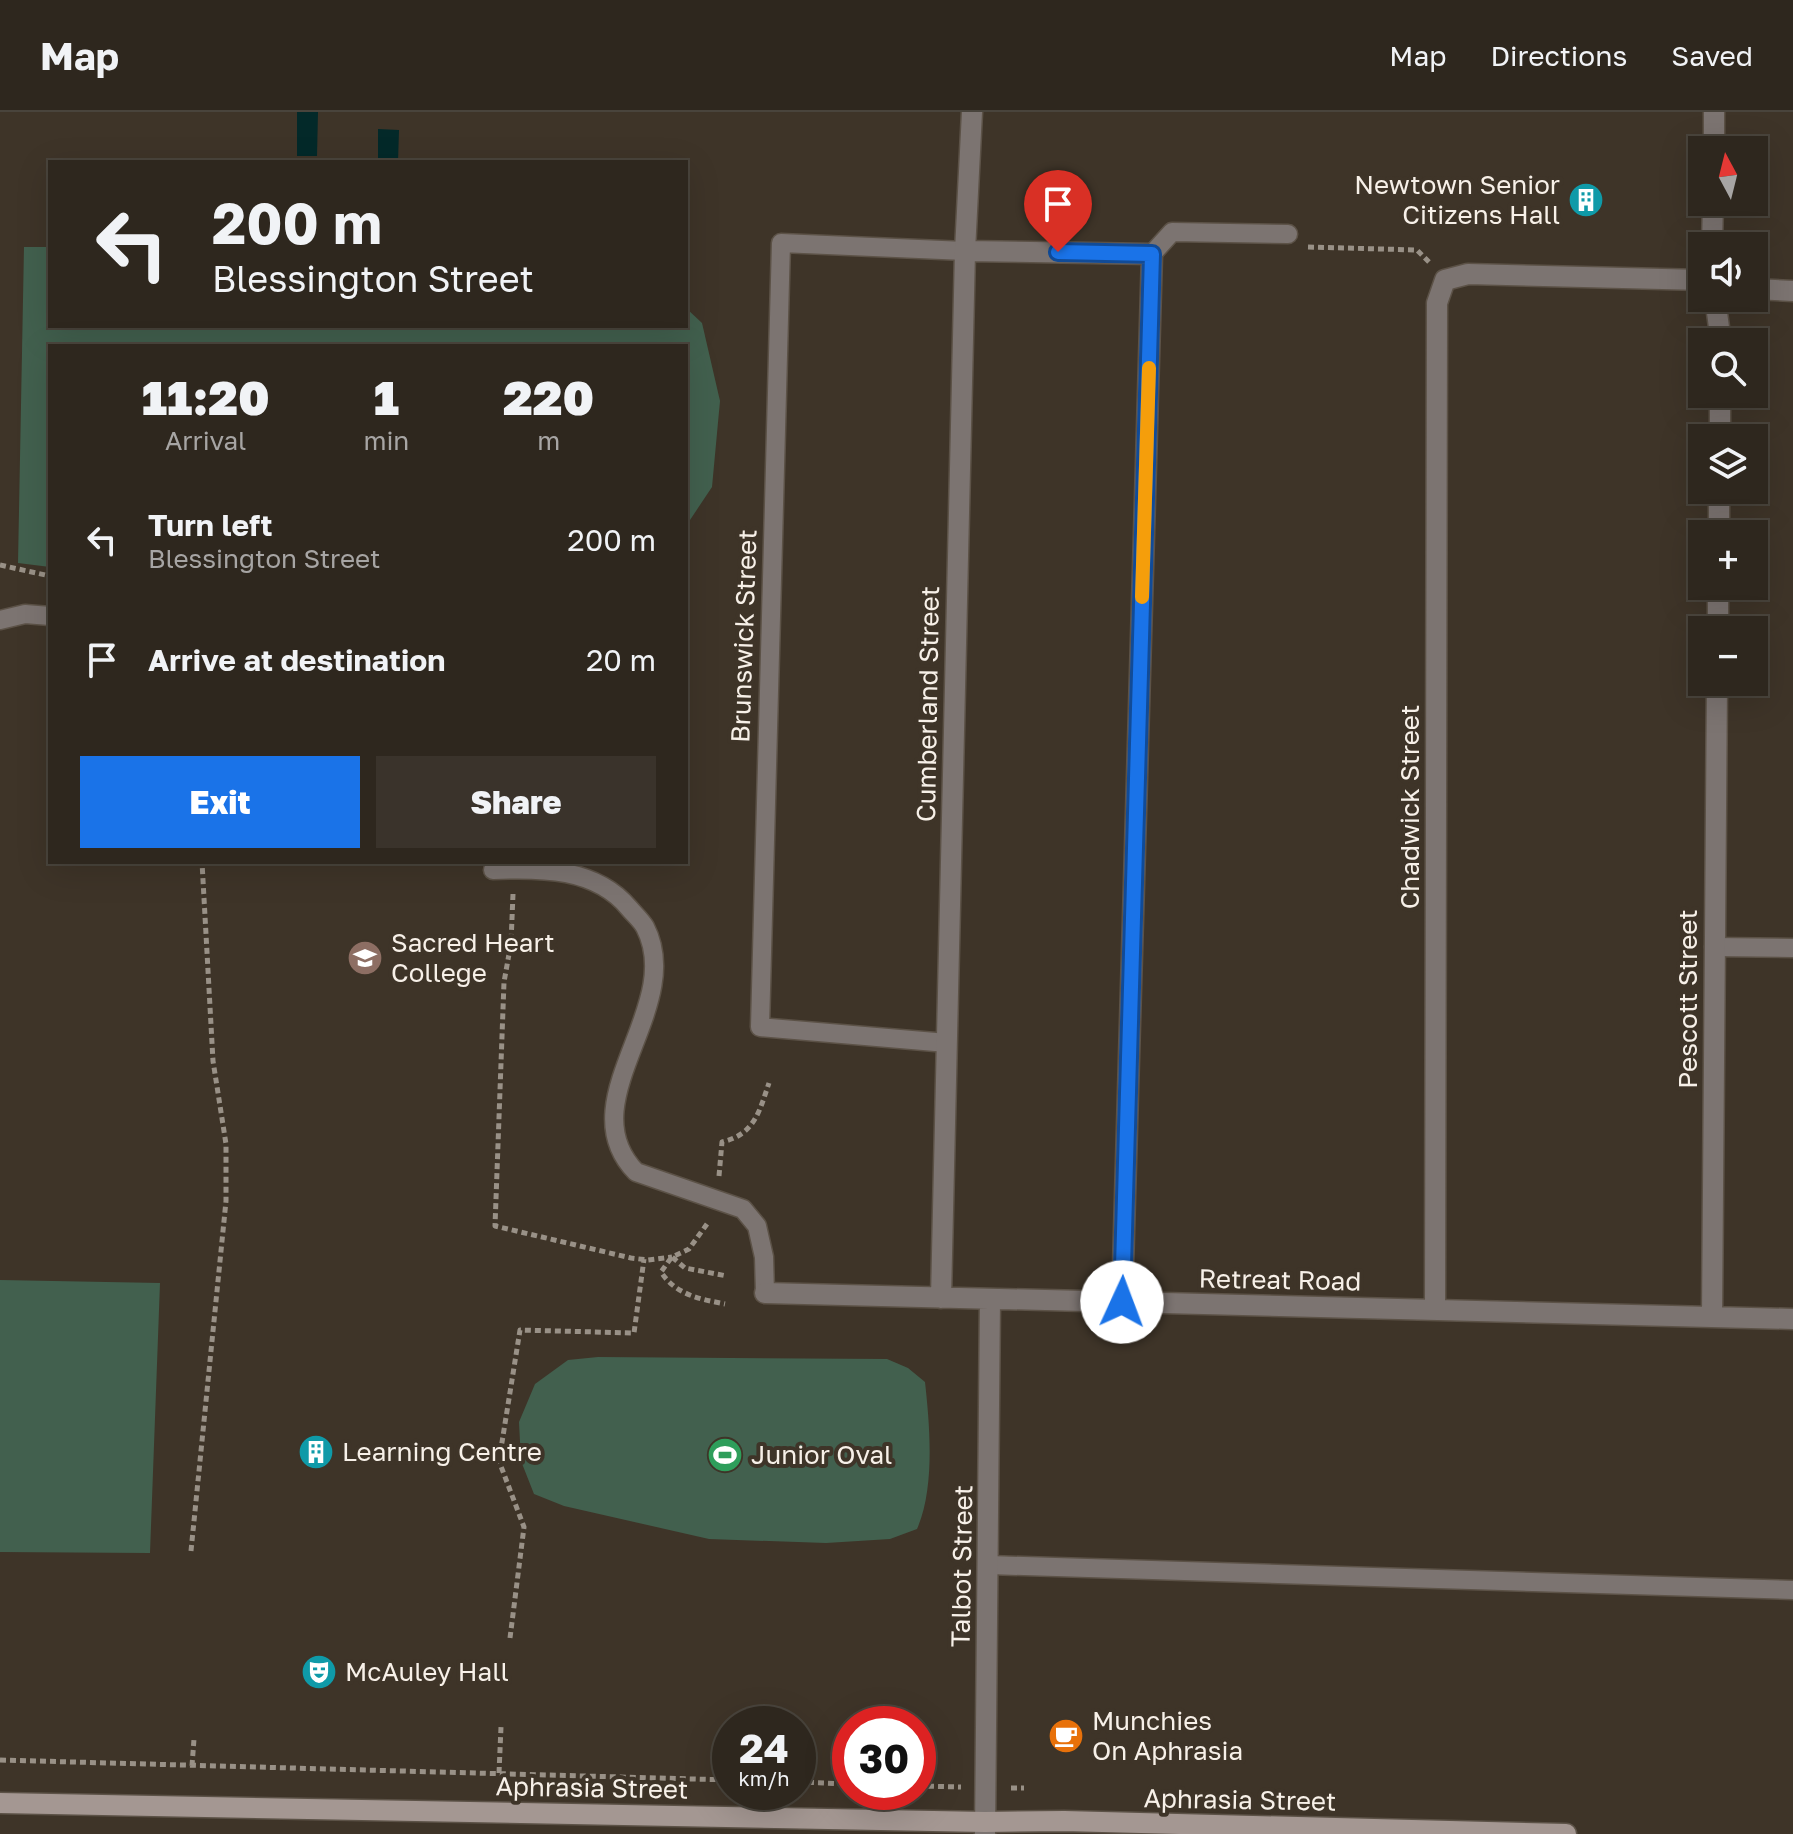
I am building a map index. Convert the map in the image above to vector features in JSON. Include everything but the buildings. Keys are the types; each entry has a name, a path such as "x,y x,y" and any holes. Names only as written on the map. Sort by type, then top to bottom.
{"street":[{"name":"Cumberland Street","path":"941,1298 965,251 972,112"},
{"path":"1714,112 1714,136"},
{"path":"965,251 1152,254 1122,1302"},
{"path":"1445,280 1468,274 1688,280"},
{"name":"Chadwick Street","path":"1435,1310 1437,303 1445,280"},
{"path":"1768,290 1793,291"},
{"name":"Pescott Street","path":"1712,1317 1717,696"},
{"name":"Retreat Road","path":"765,1293 1793,1319"},
{"name":"Talbot Street","path":"985,1828 990,1299"},
{"name":"Aphrasia Street","path":"0,1803 985,1828 1064,1821 1566,1834"}],"lane":[{"path":"1152,254 1172,232 1288,234"},
{"name":"Brunswick Street","path":"947,1043 760,1027 781,243 965,251"},
{"path":"0,620 25,614 48,616"},
{"path":"493,870 536,869 575,873 618,894 645,927 653,953 652,987 644,1022 619,1090 612,1118 614,1138 625,1160 636,1172 743,1209 757,1226 764,1257 765,1293"},
{"path":"1714,947 1793,948"},
{"path":"989,1565 1793,1590"}],"path":[{"path":"1288,234 1299,246 1417,250 1445,280"},
{"path":"0,565 48,576"},
{"path":"191,1551 226,1201 226,1144 213,1061 202,864"},
{"path":"513,887 511,943 504,982 495,1226 644,1259 672,1257 689,1249 710,1220"},
{"path":"718,1189 722,1142 733,1139 752,1126 769,1083"},
{"path":"672,1257 685,1268 727,1276"},
{"path":"672,1257 661,1272 669,1284 695,1297 725,1304"},
{"path":"510,1638 524,1527 499,1461 520,1330 634,1333 644,1259"},
{"path":"499,1773 501,1727"},
{"path":"192,1766 194,1739"},
{"path":"0,1760 712,1779"}],"green space":[{"path":"24,247 48,247 48,328 688,328 688,310 702,323 720,401 712,487 688,523 688,344 48,344 48,567 18,563"},
{"path":"0,1280 160,1283 150,1553 0,1552"},
{"name":"Junior Oval","path":"598,1357 887,1359 908,1368 925,1382 928,1418 929,1476 917,1529 890,1539 826,1543 709,1539 564,1506 534,1494 521,1461 519,1422 535,1384 568,1360"}],"water":[{"path":"297,112 318,112 317,156 297,156"},
{"path":"378,129 399,130 398,160 378,160"}],"slow traffic":[{"path":"1142,597 1149,368"}],"place":[{"name":"Newtown Senior Citizens Hall","path":"1586,200"},
{"name":"Sacred Heart College","path":"365,958"},
{"name":"Learning Centre","path":"316,1452"},
{"name":"Junior Oval","path":"725,1455"},
{"name":"McAuley Hall","path":"319,1672"},
{"name":"Munchies On Aphrasia","path":"1066,1736"}],"route":[{"path":"1058,252 1152,254 1122,1302"}]}
